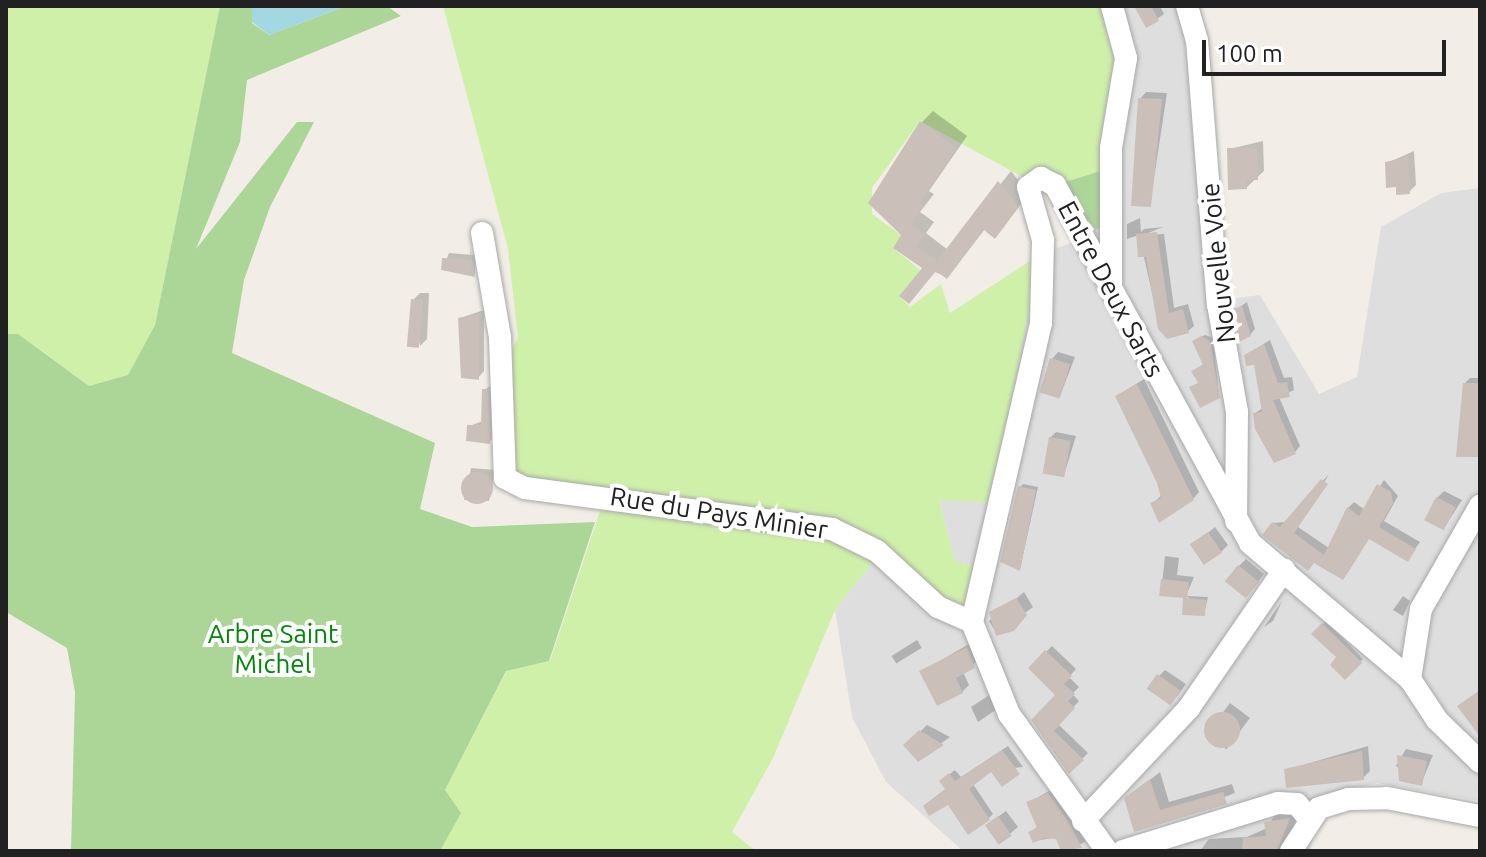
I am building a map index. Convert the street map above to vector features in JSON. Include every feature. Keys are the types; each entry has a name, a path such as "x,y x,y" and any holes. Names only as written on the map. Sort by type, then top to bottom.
{"street":[{"path":"1111,286 1111,148 1126,58 1112,6"},
{"name":"Nouvelle Voie","path":"1187,6 1197,40 1218,304 1237,412 1236,521"},
{"name":"Entre Deux Sarts","path":"972,622 1041,323 1046,279 1030,181 1055,185 1236,521 1284,570 1410,679 1437,720 1480,762"},
{"name":"Rue du Pays Minier","path":"482,233 500,337 505,478 525,488 832,529 877,551 938,607 972,622"},
{"path":"1410,679 1421,609 1480,506"},
{"path":"1083,821 1189,708 1284,570"},
{"path":"972,622 1009,714 1107,851"},
{"path":"1291,851 1319,808 1374,799 1480,816"},
{"path":"1123,851 1278,803 1297,804 1309,819"}],"shaded area":[{"path":"1112,6 1192,6 1222,300 1260,295 1319,394 1357,377 1381,227 1441,193 1480,188 1480,801 1377,783 1323,794 1310,851 963,851 886,782 852,717 835,610 881,552 955,562 939,499 1039,255 1084,238"}],"green space":[{"path":"6,6 220,6 155,325 128,375 89,386 18,334 6,334"},
{"name":"Arbre Saint Michel","path":"220,6 252,6 252,23 269,35 346,6 387,6 401,16 247,80 240,142 196,249 297,122 314,122 270,207 244,280 232,353 435,443 420,509 472,527 595,522 549,661 506,671 445,790 461,813 440,851 71,851 75,692 67,648 6,612 6,334 18,334 89,386 128,375 155,325"},
{"path":"443,6 1112,6 1118,20 1111,168 1055,185 1030,181 920,121 872,188 872,214 901,235 893,248 920,270 899,296 910,307 941,284 950,313 1039,255 992,503 939,500 955,561 977,567 971,609 959,614 881,552 835,610 773,758 732,832 756,851 440,851 460,813 445,790 507,670 550,661 605,496 514,484 501,368 518,338 508,249"},
{"path":"1111,168 1111,220 1084,238 1055,185"}],"water":[{"path":"252,6 346,6 269,35 252,22"}],"building":[{"path":"1134,6 1151,6 1159,21 1146,28"},
{"path":"1138,98 1162,99 1151,207 1131,206"},
{"path":"920,121 957,148 919,203 924,206 910,224 924,234 916,246 937,261 998,181 1019,207 995,239 984,230 947,279 936,271 909,304 899,296 922,268 893,248 901,235 868,203"},
{"path":"1227,148 1257,148 1258,180 1247,180 1247,189 1228,190"},
{"path":"1408,157 1410,194 1396,195 1396,187 1386,188 1385,162"},
{"path":"1157,232 1169,313 1183,309 1189,333 1167,339 1158,329 1146,257 1138,257 1136,234"},
{"path":"470,246 475,277 441,270 442,258 471,260"},
{"path":"411,299 423,300 419,348 407,347"},
{"path":"1242,306 1251,336 1239,342 1233,309"},
{"path":"479,315 479,380 461,378 458,318"},
{"path":"1201,336 1210,341 1220,398 1200,408 1189,387 1198,383 1191,371 1203,365 1192,341"},
{"path":"1264,344 1278,383 1287,382 1290,397 1273,400 1296,454 1274,463 1255,429 1253,413 1262,412 1254,365 1246,366 1244,355"},
{"path":"1050,358 1070,364 1060,399 1039,392"},
{"path":"1463,383 1480,383 1480,457 1456,457"},
{"path":"1137,384 1194,500 1159,523 1150,503 1161,498 1157,483 1115,396"},
{"path":"482,389 488,389 490,444 466,441 467,425 481,425"},
{"path":"1049,437 1071,441 1064,477 1043,473"},
{"path":"477,472 488,477 493,488 488,499 477,504 466,499 461,488 466,477"},
{"path":"1321,479 1328,484 1294,533 1324,555 1347,507 1359,516 1377,484 1391,492 1393,503 1379,527 1416,549 1408,562 1369,539 1343,580 1314,563 1308,571 1262,535 1272,522 1280,527"},
{"path":"1018,486 1036,490 1020,571 1000,562"},
{"path":"1436,497 1456,507 1444,530 1424,520"},
{"path":"1208,532 1222,553 1204,565 1190,544"},
{"path":"1238,565 1259,582 1246,598 1225,581"},
{"path":"1161,579 1189,582 1187,598 1206,600 1205,616 1182,615 1183,598 1159,596"},
{"path":"1016,598 1027,615 1014,631 996,636 989,612"},
{"path":"1322,623 1362,663 1345,680 1330,665 1336,657 1311,634"},
{"path":"967,647 975,668 956,678 963,693 937,706 919,671"},
{"path":"1045,650 1072,676 1064,684 1075,694 1068,701 1075,708 1054,731 1084,760 1069,774 1031,720 1055,695 1028,668"},
{"path":"1157,674 1181,691 1170,705 1147,689"},
{"path":"1480,690 1480,737 1457,706"},
{"path":"1222,712 1234,718 1240,730 1234,742 1222,748 1210,742 1204,730 1210,718"},
{"path":"919,730 944,745 918,762 903,745"},
{"path":"1002,750 1020,774 1002,787 991,772 969,789 990,820 968,835 948,805 929,816 923,806 945,789 939,781 949,773 955,781"},
{"path":"1362,751 1364,780 1286,788 1284,769"},
{"path":"1397,755 1427,761 1422,786 1399,781"},
{"path":"1150,779 1160,810 1223,792 1227,804 1134,832 1124,798"},
{"path":"1048,793 1082,848 1061,851 1056,839 1045,838 1033,843 1028,832 1037,828 1026,802"},
{"path":"998,816 1012,836 999,845 985,825"},
{"path":"1290,818 1277,851 1242,851 1243,838 1266,836 1264,822"}]}
